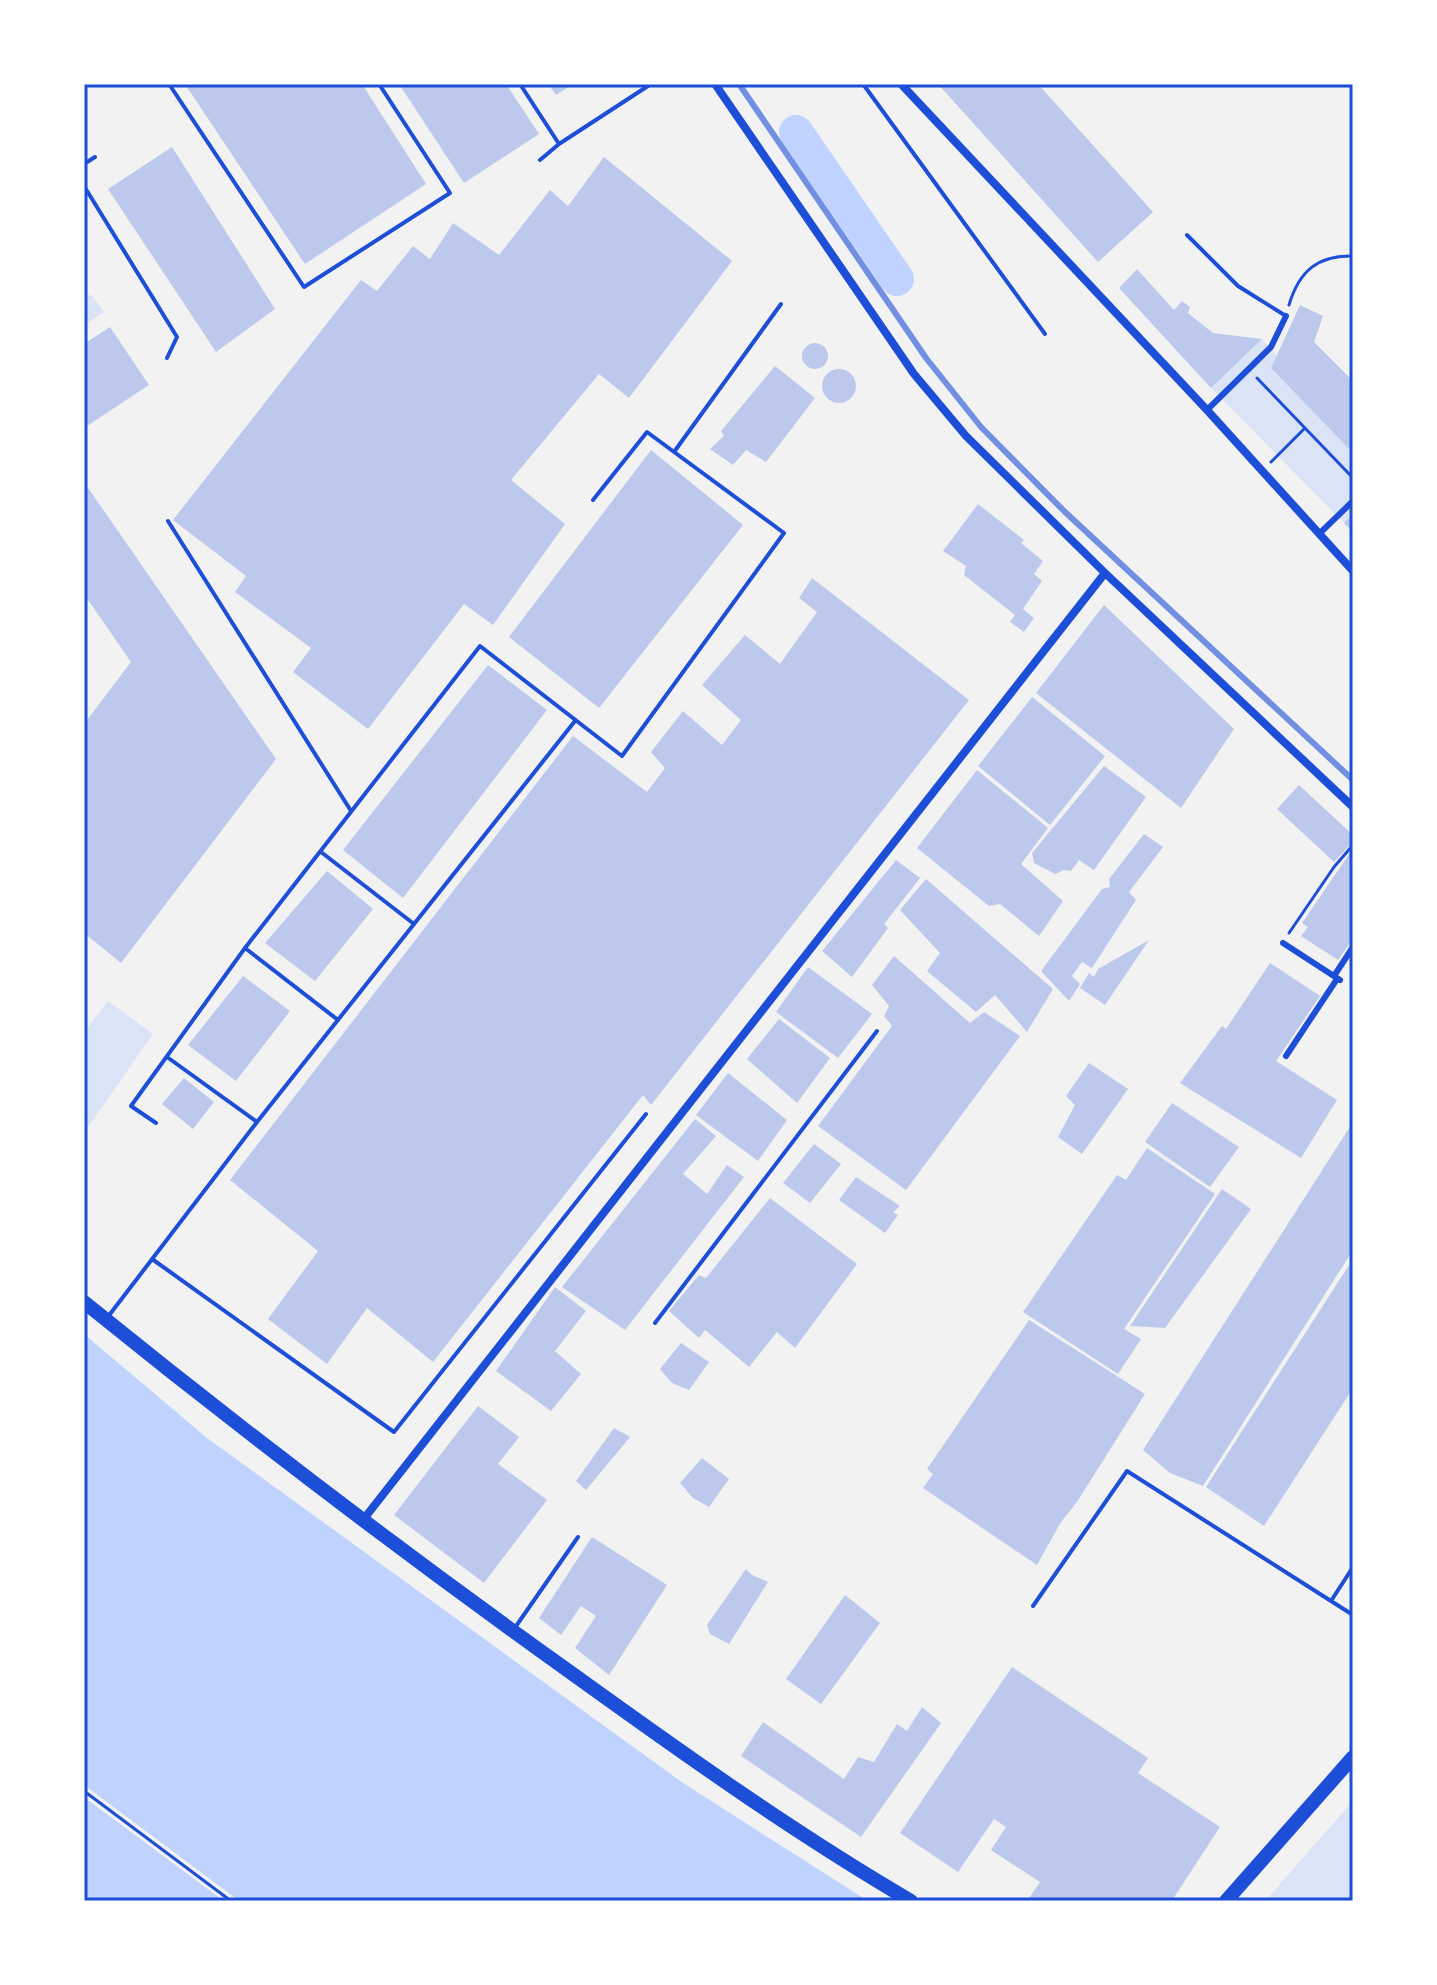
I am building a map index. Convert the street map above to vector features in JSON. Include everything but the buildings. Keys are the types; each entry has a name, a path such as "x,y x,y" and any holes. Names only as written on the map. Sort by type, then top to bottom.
{"main road":[{"path":"84,1302 363,1520 512,1631 676,1748 852,1866 911,1901"},
{"path":"1226,1901 1353,1757"}],"street":[{"path":"715,84 914,374 966,436 1105,573 1353,807"},
{"path":"901,84 1207,410 1353,571"},
{"path":"1207,410 1271,347 1286,316"},
{"path":"1319,534 1353,501"},
{"path":"363,1520 1105,573"},
{"path":"1283,943 1337,979"},
{"path":"1286,1056 1337,979 1353,947"}],"lane":[{"path":"169,84 304,287 450,193 379,84"},
{"path":"520,84 559,144"},
{"path":"540,160 641,87 651,84"},
{"path":"863,84 1045,334"},
{"path":"84,164 95,157"},
{"path":"84,186 177,337 167,358"},
{"path":"1187,235 1238,286 1286,316"},
{"path":"674,452 781,304"},
{"path":"156,1123 131,1106 245,948 480,646 622,756 784,533 647,432 593,500"},
{"path":"168,521 351,811"},
{"path":"106,1320 257,1122 575,721"},
{"path":"320,851 414,924"},
{"path":"245,948 338,1020"},
{"path":"655,1323 877,1031"},
{"path":"167,1057 257,1122"},
{"path":"152,1259 394,1432 646,1114"},
{"path":"1033,1606 1127,1471 1353,1615"},
{"path":"512,1631 578,1537"},
{"path":"1331,1601 1353,1567"}],"path":[{"path":"1292,296 1302,277 1315,264 1332,256 1353,256"},
{"path":"1248,369 1353,478"},
{"path":"1262,471 1305,428"},
{"path":"1283,943 1334,867 1353,845"},
{"path":"84,1791 231,1901"}],"shaded area":[{"path":"91,294 104,312 84,325 84,299"},
{"path":"1262,339 1277,356 1272,368 1353,453 1353,514 1344,523 1211,388"},
{"path":"108,1001 153,1034 84,1133 84,1032"},
{"path":"1353,1801 1353,1901 1265,1901"}],"water":[{"path":"84,1334 207,1438 683,1783 868,1901 239,1901 84,1785"},
{"path":"84,1797 224,1901 84,1901"}],"pier":[{"path":"84,1785 239,1901 233,1901 84,1790"},
{"path":"84,1793 227,1899 228,1901 84,1797"}],"waterway":[{"path":"796,132 897,279"}],"railway":[{"path":"739,84 926,358 981,427 1064,511 1353,780"}]}
